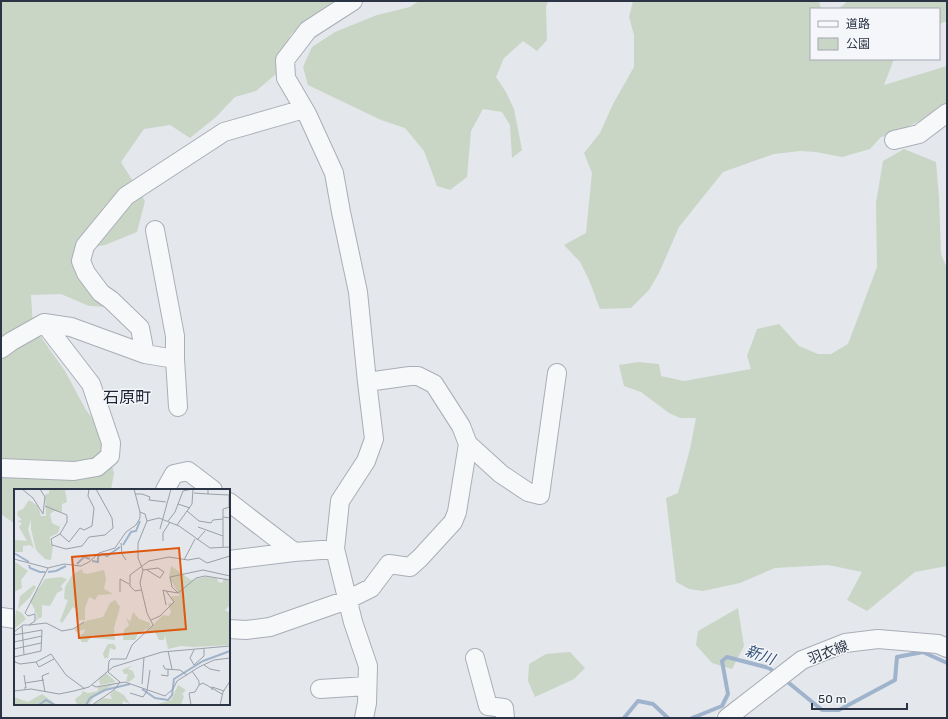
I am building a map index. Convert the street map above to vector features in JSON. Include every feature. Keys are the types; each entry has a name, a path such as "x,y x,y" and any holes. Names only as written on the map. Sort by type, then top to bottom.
{"street":[{"path":"353,1 308,30 285,60 286,78 304,109 334,173 358,292 374,439 366,461 340,501 335,550 353,622 368,666 367,703 364,718"},
{"path":"145,354 140,328 111,300 101,293 86,273 81,262 85,246 126,196 224,132 304,109"},
{"path":"894,140 920,134 947,113"},
{"path":"155,230 175,336 178,407"},
{"path":"1,468 74,471 97,467 110,456 111,443 91,384 44,323"},
{"path":"1,349 44,323 71,327 145,354 175,359"},
{"path":"367,382 418,376 434,384 461,426 468,444 501,474 528,492 540,495 557,373"},
{"path":"230,629 246,630 270,628 347,600 371,588 389,564 410,567 453,522 457,512 468,444"},
{"path":"166,489 174,474 188,471 212,489"},
{"path":"230,503 294,552"},
{"path":"230,560 294,552 335,550"},
{"path":"1,617 14,619"},
{"name":"羽衣線","path":"727,718 802,660 845,643 878,639 938,644 947,648"},
{"path":"475,658 488,706 504,708 505,718"},
{"path":"320,689 367,686"}],"green space":[{"path":"1,1 348,1 291,34 282,53 283,68 256,91 235,97 216,117 190,138 170,125 144,129 121,162 145,201 137,232 105,245 88,248 89,281 108,307 89,306 61,294 31,295 33,326 65,371 86,410 102,431 114,473 111,489 14,489 14,523 1,514"},
{"path":"419,1 548,1 546,7 547,40 537,51 523,41 504,58 496,77 506,92 514,109 522,150 512,158 510,125 502,112 483,109 471,131 467,177 450,190 437,186 424,151 405,128 381,120 308,85 303,67 312,47 335,32 377,15 410,7"},
{"path":"633,1 819,1 821,8 810,8 810,60 894,60 884,85 947,66 947,105 928,117 890,135 881,137 870,149 842,157 816,152 800,151 774,154 723,172 679,227 659,273 649,290 631,308 600,309 589,280 580,262 564,245 586,233 592,173 584,153 600,133 613,104 634,67 634,35 629,17"},
{"path":"848,1 947,1 947,21 940,24 940,8 839,8"},
{"path":"904,149 936,162 941,254 947,268 947,566 915,572 867,611 847,600 862,572 828,565 775,568 740,583 703,591 689,589 676,582 666,498 678,493 690,449 696,418 680,418 669,413 641,392 624,386 619,365 638,362 659,364 661,376 684,381 751,369 747,356 757,329 779,324 799,346 818,354 831,354 848,344 877,267 876,203 883,161"},
{"path":"738,608 744,646 732,669 712,663 696,645 698,631"},
{"path":"570,652 585,668 574,679 535,697 528,681 529,664 546,654"}],"waterway":[{"name":"新川","path":"784,679 822,710 839,710 895,680 897,657 923,652 947,663"},
{"name":"新川","path":"692,718 722,706 728,694 722,661 727,657 769,668 777,674"},
{"name":"新川","path":"624,718 638,701 653,704 668,718"}],"district":[{"name":"石原町","path":"127,397"}]}
